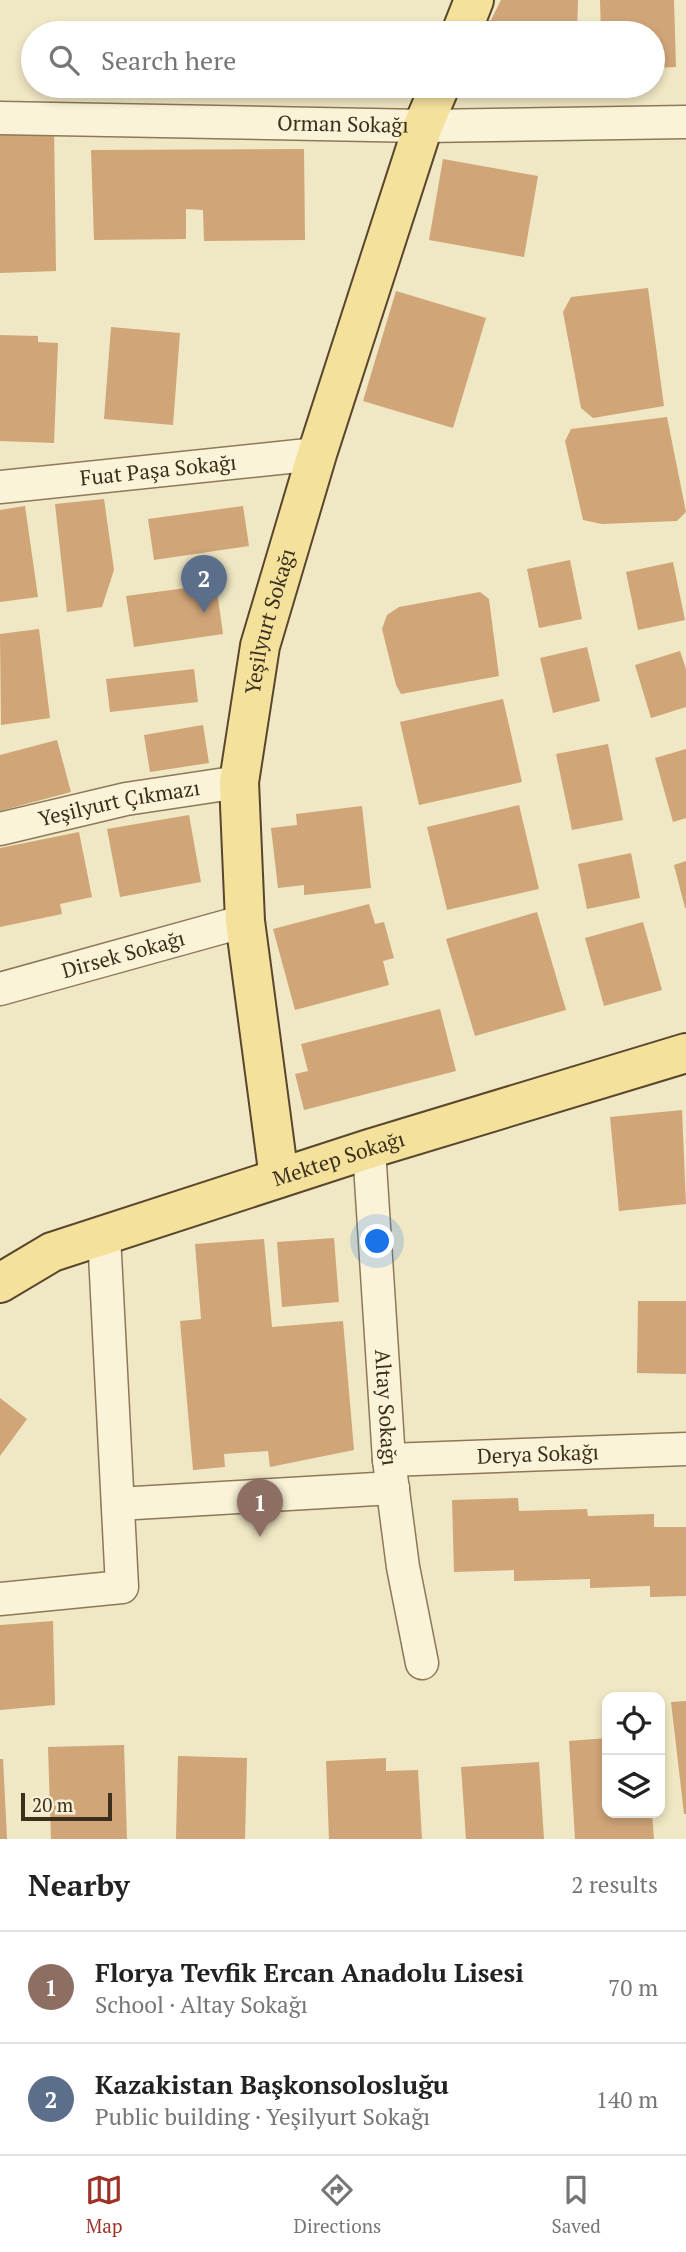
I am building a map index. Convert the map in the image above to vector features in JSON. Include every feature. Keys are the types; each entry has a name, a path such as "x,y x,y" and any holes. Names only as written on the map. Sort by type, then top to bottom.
{"main road":[{"path":"466,21 474,0"},
{"name":"Yeşilyurt Sokağı","path":"279,1178 245,921 239,782 260,646 317,454 423,126 435,98"},
{"name":"Mektep Sokağı","path":"5,1272 52,1252 369,1149 686,1053"}],"street":[{"name":"Orman Sokağı","path":"0,118 423,126 686,122"},
{"name":"Fuat Paşa Sokağı","path":"0,487 317,454"},
{"name":"Yeşilyurt Çıkmazı","path":"0,829 126,799 239,782"},
{"name":"Dirsek Sokağı","path":"0,989 245,921"},
{"name":"Altay Sokağı","path":"369,1149 391,1474 403,1567 422,1663"},
{"path":"0,1599 122,1587 104,1235"},
{"name":"Derya Sokağı","path":"118,1504 391,1474 686,1450"}],"building":[{"path":"501,0 578,0 577,21 481,21 491,20"},
{"path":"600,0 674,0 676,67 665,67 665,21 601,21"},
{"path":"0,124 54,125 56,271 0,273"},
{"path":"304,149 305,240 204,241 203,210 186,209 186,239 94,240 91,150"},
{"path":"443,159 538,176 524,257 429,240"},
{"path":"648,288 664,406 593,418 581,408 563,312 571,297"},
{"path":"396,291 486,318 453,428 363,401"},
{"path":"111,327 180,333 173,425 104,419"},
{"path":"0,335 38,336 38,342 58,343 54,443 0,441"},
{"path":"667,417 686,512 677,521 602,524 583,520 565,441 571,429"},
{"path":"104,499 114,570 102,607 67,612 55,504"},
{"path":"25,506 38,597 0,602 0,510"},
{"path":"243,506 249,546 154,560 148,519"},
{"path":"570,560 582,619 539,628 527,569"},
{"path":"673,562 685,620 638,630 626,572"},
{"path":"216,584 223,634 134,647 126,596"},
{"path":"480,592 489,599 499,676 401,694 396,685 382,629 387,615 399,607"},
{"path":"39,629 50,718 1,725 0,634"},
{"path":"587,647 600,701 553,713 540,658"},
{"path":"680,651 686,669 686,707 651,718 635,665"},
{"path":"194,669 198,702 110,712 106,679"},
{"path":"503,699 522,782 419,805 400,722"},
{"path":"203,725 209,763 150,772 144,735"},
{"path":"57,740 71,792 0,811 0,755"},
{"path":"608,744 623,820 572,830 556,754"},
{"path":"686,749 686,818 673,822 655,758"},
{"path":"519,805 539,889 447,910 427,827"},
{"path":"362,806 371,888 304,895 304,885 278,888 271,828 297,825 296,814"},
{"path":"189,815 201,882 120,897 107,829"},
{"path":"79,832 92,897 60,904 62,914 0,927 0,848"},
{"path":"631,853 640,898 587,909 578,864"},
{"path":"686,861 686,908 685,908 674,865"},
{"path":"369,904 375,924 384,922 394,958 383,961 389,985 295,1010 273,929"},
{"path":"537,912 566,1010 475,1036 446,939"},
{"path":"643,922 662,990 604,1006 585,938"},
{"path":"440,1009 456,1071 304,1110 295,1074 308,1071 301,1044"},
{"path":"682,1110 686,1204 619,1211 610,1117"},
{"path":"334,1238 339,1302 282,1307 277,1242"},
{"path":"264,1239 272,1327 343,1321 354,1450 270,1467 268,1451 224,1454 225,1467 193,1470 180,1321 201,1319 195,1244"},
{"path":"638,1301 686,1301 686,1374 637,1373"},
{"path":"0,1398 27,1419 0,1456"},
{"path":"518,1498 519,1511 587,1509 588,1516 654,1514 654,1527 686,1527 686,1596 650,1597 650,1586 590,1588 590,1579 514,1581 514,1570 454,1572 452,1500"},
{"path":"53,1621 55,1705 0,1710 0,1625"},
{"path":"686,1701 686,1814 684,1814 671,1702"},
{"path":"602,1738 602,1818 652,1818 654,1839 575,1839 569,1741"},
{"path":"124,1745 127,1839 51,1839 48,1747"},
{"path":"178,1756 247,1758 245,1839 176,1839"},
{"path":"386,1758 386,1771 418,1770 422,1839 329,1839 326,1761"},
{"path":"0,1759 3,1759 7,1839 0,1839"},
{"path":"539,1762 544,1839 466,1839 461,1767"}],"place":[{"name":"Kazakistan Başkonsolosluğu","path":"204,613"},
{"name":"Florya Tevfik Ercan Anadolu Lisesi","path":"260,1537"}]}
